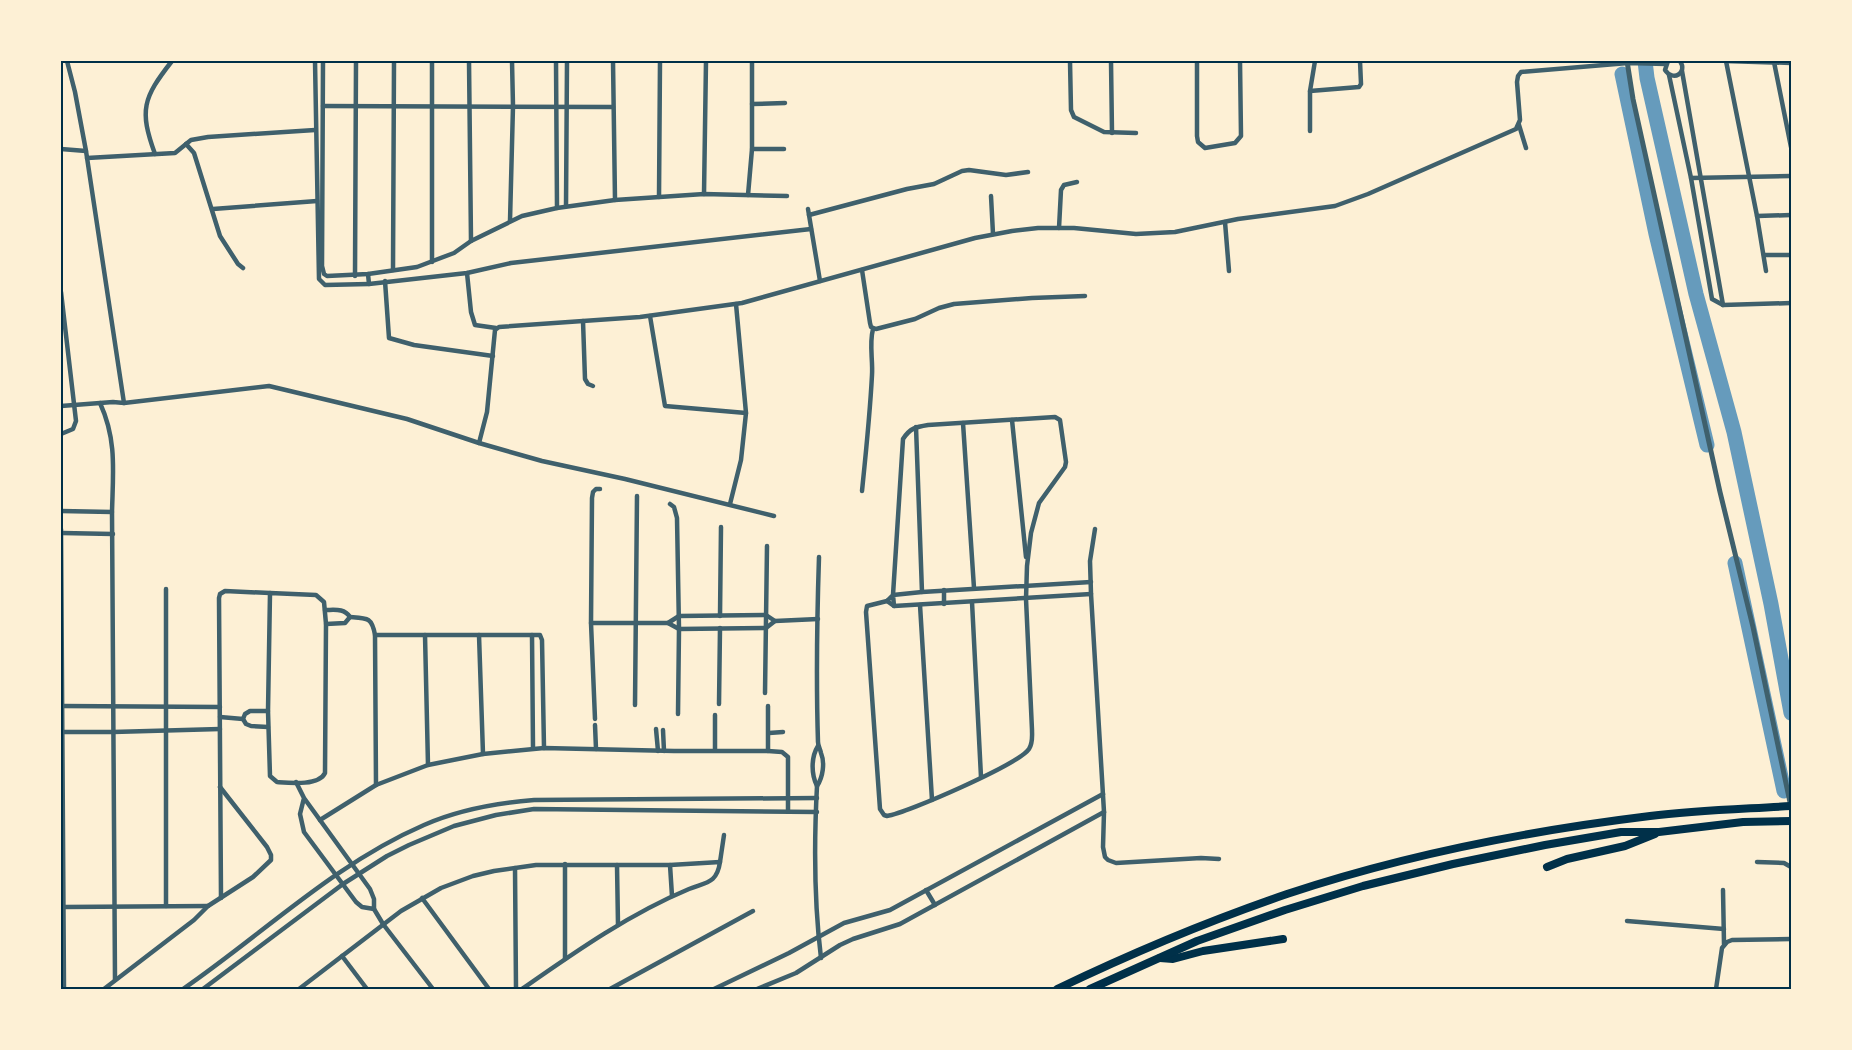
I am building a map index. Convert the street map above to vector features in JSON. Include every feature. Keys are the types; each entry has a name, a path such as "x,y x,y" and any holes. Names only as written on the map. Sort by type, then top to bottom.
{"highway":[{"path":"1057,989 1127,956 1197,927 1288,894 1370,870 1546,831 1650,816 1791,807"},
{"path":"1090,989 1197,941 1285,910 1390,879 1545,845 1621,832 1659,832 1743,822 1791,821"},
{"path":"1547,867 1567,859 1625,846 1659,832"},
{"path":"1160,958 1174,959 1239,945 1283,939"}],"street":[{"path":"67,61 76,92 86,151 124,403"},
{"path":"156,154 146,126 148,100 155,83 172,61"},
{"path":"315,61 318,274 320,281 325,285 369,284 467,273 511,263 811,229"},
{"path":"323,61 322,270 327,276 355,276 417,267 454,253 471,241 529,213 566,206 615,200 704,194 787,196"},
{"path":"355,276 356,61"},
{"path":"393,270 394,61"},
{"path":"432,61 432,262"},
{"path":"469,61 471,241"},
{"path":"510,221 513,106 512,61"},
{"path":"556,61 557,208"},
{"path":"566,206 567,61"},
{"path":"613,61 615,200"},
{"path":"659,197 660,61"},
{"path":"704,194 706,61"},
{"path":"748,195 752,149 752,61"},
{"path":"1070,61 1071,110 1074,117 1104,132 1136,133"},
{"path":"1111,61 1112,133"},
{"path":"1197,61 1197,136 1198,142 1205,148 1234,143 1240,136 1240,61"},
{"path":"1310,131 1310,91 1315,61"},
{"path":"1310,91 1359,87 1361,84 1360,61"},
{"path":"1680,61 1683,65 1682,71 1723,304"},
{"path":"1766,271 1750,178 1726,61 1791,63"},
{"path":"1627,62 1633,99 1720,492 1753,627 1791,807"},
{"path":"1774,62 1791,147"},
{"path":"1526,148 1519,125 1517,82 1521,72 1608,63 1667,63 1665,70 1668,75 1691,178 1711,295 1715,301 1723,304 1791,303"},
{"path":"1668,75 1676,76 1682,71"},
{"path":"752,104 785,103"},
{"path":"323,106 613,106"},
{"path":"467,273 471,312 475,325 496,328 650,316 736,304 993,234 1038,228 1074,228 1136,234 1175,232 1225,222 1335,206 1512,132 1519,125"},
{"path":"87,158 175,153 191,140 208,137 316,130"},
{"path":"186,144 194,153 220,236 238,264 243,268"},
{"path":"752,149 784,148"},
{"path":"61,149 86,151"},
{"path":"809,215 899,191 934,184 962,171 969,170 1006,175 1028,172"},
{"path":"1691,178 1791,176"},
{"path":"1059,228 1060,190 1064,185 1077,182"},
{"path":"991,196 993,234"},
{"path":"213,209 317,201"},
{"path":"808,209 820,281"},
{"path":"1757,216 1791,215"},
{"path":"1225,222 1229,270"},
{"path":"1764,255 1791,255"},
{"path":"862,270 870,323 873,329 871,339 873,369 869,430 862,491"},
{"path":"368,274 369,284"},
{"path":"385,281 389,338 414,345 493,356"},
{"path":"61,292 75,405 75,426 61,434"},
{"path":"873,329 880,329 915,319 939,308 954,304 1084,296"},
{"path":"730,504 741,460 746,414 736,304"},
{"path":"650,316 665,406 746,414"},
{"path":"583,321 585,379 588,384 593,386"},
{"path":"478,443 487,412 496,328"},
{"path":"61,406 124,403 269,386 407,419 478,443 542,461 730,504 774,516"},
{"path":"100,403 107,417 112,438 115,980"},
{"path":"894,606 893,595 903,438 910,429 963,423 1058,418 1062,423 1066,458 1065,467 1039,504 1031,533 1027,566 1026,586 1026,599 1031,745 1021,756 981,777 932,800 891,815 884,815 880,809 866,612 869,604 887,601 893,595 922,592 974,588 1026,586 1090,582"},
{"path":"1012,420 1027,566"},
{"path":"963,423 974,588"},
{"path":"916,427 922,592"},
{"path":"595,719 591,623 592,498 593,492 596,489 600,489"},
{"path":"635,705 637,496"},
{"path":"670,504 674,507 677,518 678,714"},
{"path":"61,511 112,512"},
{"path":"720,527 720,616"},
{"path":"61,529 64,989"},
{"path":"1095,529 1090,561 1090,582 1104,812 1104,852 1112,863 1201,858 1220,859"},
{"path":"62,533 113,534"},
{"path":"765,693 767,546"},
{"path":"817,786 822,778 823,771 822,756 818,746 819,557"},
{"path":"166,589 166,906"},
{"path":"944,590 944,604"},
{"path":"221,898 220,594 225,591 316,595 324,602 326,624 325,773 323,777 316,781 277,782 270,776 268,711 270,594"},
{"path":"887,601 894,606 1091,594"},
{"path":"972,602 981,777"},
{"path":"920,605 932,800"},
{"path":"325,610 342,610 347,612 350,617"},
{"path":"668,623 679,616 766,615 775,621"},
{"path":"326,624 346,623 350,617"},
{"path":"350,617 367,618 375,635 376,785"},
{"path":"591,623 668,623 679,629 766,628 775,621 818,619"},
{"path":"719,704 720,628"},
{"path":"375,635 540,635 542,640 544,748"},
{"path":"425,635 428,765"},
{"path":"479,635 482,754"},
{"path":"532,635 534,748"},
{"path":"62,706 220,707"},
{"path":"768,706 768,750"},
{"path":"243,719 245,714 250,712 268,711"},
{"path":"715,715 715,750"},
{"path":"220,717 243,719"},
{"path":"243,719 246,724 251,726 268,727"},
{"path":"595,725 596,749"},
{"path":"62,732 220,729"},
{"path":"656,729 658,751"},
{"path":"663,730 664,751"},
{"path":"769,733 783,732"},
{"path":"818,746 813,754 813,763 814,778 817,786 816,865 819,937 822,958"},
{"path":"320,820 376,785 428,765 482,754 534,748 658,751 768,750 782,752 788,757 788,811"},
{"path":"296,782 304,798 370,889 374,899 374,909 383,924 433,989"},
{"path":"104,989 194,920 208,906 253,878 271,860 271,855 267,848 220,787"},
{"path":"714,989 790,953 844,923 890,910 1103,794"},
{"path":"304,798 300,814 304,832 356,902 362,907 374,909"},
{"path":"182,989 336,874 395,839 426,824 503,802 534,800 817,798"},
{"path":"534,800 534,809"},
{"path":"195,980 202,989 359,873 409,845 454,826 496,815 534,809 817,812"},
{"path":"757,989 796,973 840,945 853,939 890,928 1104,812"},
{"path":"522,989 618,925 672,896 713,879 719,873 724,835"},
{"path":"300,989 383,924 422,898 458,881 494,871 536,865 670,865 720,862"},
{"path":"1757,862 1784,863 1789,864 1791,867"},
{"path":"565,864 565,959"},
{"path":"617,865 618,925"},
{"path":"670,865 672,896"},
{"path":"515,868 516,989"},
{"path":"926,890 935,905"},
{"path":"1716,989 1724,944 1722,890"},
{"path":"422,898 489,989"},
{"path":"64,907 208,906"},
{"path":"610,989 753,911"},
{"path":"1627,921 1724,929"},
{"path":"1724,944 1732,940 1791,939"},
{"path":"342,956 367,989"}],"waterway":[{"path":"1645,61 1647,78 1696,294 1734,432 1771,604 1791,713"},
{"path":"1622,74 1656,234 1707,445"},
{"path":"1735,563 1784,791"}]}
